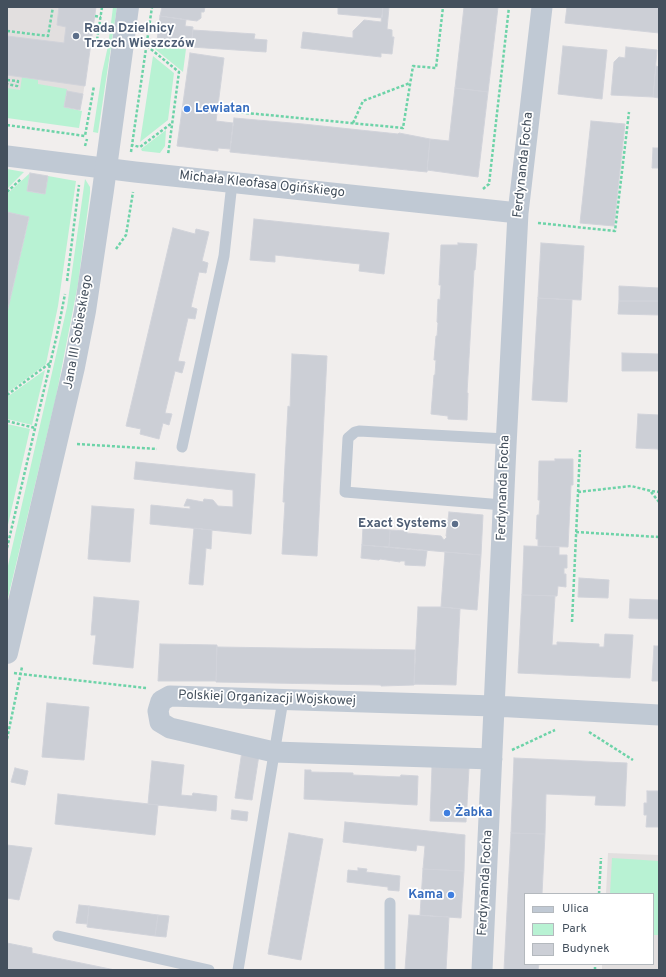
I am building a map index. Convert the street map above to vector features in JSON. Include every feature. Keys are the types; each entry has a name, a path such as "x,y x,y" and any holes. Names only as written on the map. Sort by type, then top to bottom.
{"street":[{"name":"Jana III Sobieskiego","path":"10,662 85,311 128,7"},
{"name":"Ferdynanda Focha","path":"482,970 500,755 494,706 518,213 542,7"},
{"name":"Michała Kleofasa Ogińskiego","path":"7,156 106,169 518,213"},
{"name":"Polskiej Organizacji Wojskowej","path":"500,755 274,752 170,728 160,722 158,711 161,701 170,696 494,706 659,715"}],"lane":[{"path":"182,447 224,256 232,183"},
{"path":"503,505 345,492 348,438 355,432 360,431 506,439"},
{"path":"238,970 283,700"},
{"path":"390,903 390,970"},
{"path":"58,936 209,970"}],"path":[{"path":"7,31 48,36 53,7"},
{"path":"102,7 97,40 103,41 102,48"},
{"path":"131,153 152,7"},
{"path":"226,111 403,128 413,66 436,68 443,7"},
{"path":"480,191 489,184 508,7"},
{"path":"95,16 101,17"},
{"path":"147,46 179,72 168,157"},
{"path":"7,80 18,81 17,86 7,84"},
{"path":"353,123 363,101 410,83"},
{"path":"7,125 85,136 95,85"},
{"path":"537,222 615,231 629,112"},
{"path":"133,146 140,147 172,122"},
{"path":"7,192 24,176"},
{"path":"66,282 80,178"},
{"path":"114,254 126,235 133,191 140,192"},
{"path":"7,548 66,289"},
{"path":"7,395 50,363"},
{"path":"7,421 35,428"},
{"path":"74,444 157,449"},
{"path":"572,622 580,450"},
{"path":"578,492 631,486 659,492"},
{"path":"651,491 659,502"},
{"path":"576,532 659,537"},
{"path":"10,662 21,674 150,689"},
{"path":"500,755 559,729"},
{"path":"586,730 633,760"},
{"path":"599,893 601,858"}],"shaded area":[{"path":"7,7 96,7 83,95 67,92 63,109 7,100"},
{"path":"608,853 659,855 659,970 602,970 602,965 654,965 654,893 606,893"}],"green space":[{"path":"113,7 117,7 98,133 93,132 102,73 108,46"},
{"path":"155,46 186,49 183,72 155,49"},
{"path":"153,56 174,73 168,120 140,142"},
{"path":"22,77 38,80 38,84 67,89 64,107 82,111 79,128 7,118 7,88 20,90"},
{"path":"166,130 165,146 160,153 142,151 141,149"},
{"path":"7,169 24,172 7,189"},
{"path":"30,173 27,191 44,194 48,176 76,181 58,306 46,364 7,393 7,313 29,218 7,212 7,194"},
{"path":"85,179 90,187 90,193 78,284 56,397 7,602 7,570 67,307"},
{"path":"45,370 32,425 7,419 7,397"},
{"path":"7,424 30,429 7,529"},
{"path":"612,858 659,861 659,935 654,935 654,893 610,893"}],"building":[{"path":"59,7 96,7 85,86 7,75 7,36 64,43 66,27 57,25"},
{"path":"162,7 205,7 204,12 201,12 201,18 197,21 160,16"},
{"path":"338,7 383,7 382,18 338,14"},
{"path":"383,7 389,7 387,29 392,30 392,37 394,37 392,54 381,53 381,57 301,48 303,32 353,38 353,31 364,20 381,22"},
{"path":"464,7 498,7 488,92 455,88"},
{"path":"567,7 659,7 659,33 565,23"},
{"path":"160,16 186,20 185,26 193,27 191,47 157,41"},
{"path":"193,30 255,34 254,39 267,40 266,52 191,47"},
{"path":"563,46 607,50 602,99 558,94"},
{"path":"626,47 657,50 653,97 611,95 614,62 619,57 625,58"},
{"path":"190,53 224,58 216,121 233,123 230,149 218,148 218,151 177,146"},
{"path":"656,66 659,67 659,98 653,97"},
{"path":"455,88 488,92 478,177 427,170 430,139 449,141"},
{"path":"67,91 83,94 80,110 64,107"},
{"path":"234,118 399,133 430,139 427,172 230,152"},
{"path":"591,121 625,124 614,226 580,223"},
{"path":"653,148 659,148 659,168 652,168"},
{"path":"30,173 48,176 45,194 27,191"},
{"path":"7,212 29,217 7,313"},
{"path":"254,219 389,233 384,274 359,271 360,264 275,255 275,262 250,260"},
{"path":"173,228 195,234 196,229 209,232 202,261 208,263 206,273 199,272 191,307 197,309 195,319 188,318 178,361 185,362 182,373 175,371 165,413 172,414 169,425 163,423 159,439 140,434 141,429 126,426"},
{"path":"458,243 477,244 474,270 467,393 467,420 448,419 448,416 431,414 436,360 434,360 438,323 438,299 440,300 441,285 439,285 441,245 458,245"},
{"path":"541,243 584,246 581,300 538,298"},
{"path":"619,286 659,288 659,301 619,301"},
{"path":"538,298 572,300 567,402 532,400"},
{"path":"619,301 659,301 659,315 618,314"},
{"path":"622,353 659,354 659,371 622,371"},
{"path":"292,354 327,356 317,556 282,554 285,502 283,502 288,406 290,407"},
{"path":"638,414 659,415 659,453 658,449 636,448"},
{"path":"555,459 573,459 573,485 571,485 568,547 538,546 538,539 536,539 537,515 539,515 540,500 538,500 539,461 555,461"},
{"path":"136,462 255,474 251,534 150,524 151,505 190,509 190,506 184,506 187,499 203,502 204,499 213,500 218,506 233,507 233,490 134,479"},
{"path":"92,506 134,509 130,562 88,559"},
{"path":"449,512 483,515 481,555 389,547 390,530 441,536 444,540 447,537"},
{"path":"363,527 390,530 389,547 362,545"},
{"path":"194,528 212,530 211,549 206,548 203,585 189,584"},
{"path":"362,545 427,551 425,566 405,565 405,561 400,562 361,558"},
{"path":"524,546 559,547 559,555 567,555 567,568 564,568 564,574 566,574 566,587 558,586 557,596 522,595"},
{"path":"445,552 481,555 477,610 441,607"},
{"path":"579,578 609,580 608,598 578,597"},
{"path":"522,595 555,596 552,645 557,645 557,642 599,644 599,647 604,647 605,634 633,635 630,678 518,673"},
{"path":"94,597 139,601 133,668 93,664 96,635 91,635"},
{"path":"630,599 659,600 659,619 629,618"},
{"path":"418,607 460,609 456,685 414,684"},
{"path":"160,644 217,645 216,681 158,681"},
{"path":"654,646 659,646 659,681 652,681"},
{"path":"217,647 415,650 414,685 381,686 216,682"},
{"path":"47,703 89,707 84,760 42,757"},
{"path":"242,751 259,755 252,800 235,798"},
{"path":"514,758 627,763 625,806 595,805 596,796 546,794 545,834 511,833"},
{"path":"152,761 184,765 181,795 192,796 193,793 217,796 216,811 148,804"},
{"path":"432,767 469,768 466,822 430,821"},
{"path":"15,768 28,771 25,785 11,782"},
{"path":"305,770 311,770 311,772 353,773 353,775 400,777 401,775 418,776 417,805 304,799"},
{"path":"647,791 659,791 659,827 646,827 647,815 644,815 644,803 647,803"},
{"path":"58,794 158,805 155,835 55,824"},
{"path":"232,810 248,812 247,821 231,819"},
{"path":"345,822 465,835 464,871 423,869 425,846 417,845 416,851 343,842"},
{"path":"289,833 323,839 301,960 268,954"},
{"path":"511,833 545,834 542,893 524,893 524,965 539,965 538,970 504,970"},
{"path":"7,845 32,848 19,900 7,898"},
{"path":"358,868 367,869 366,872 400,876 399,891 388,890 388,887 347,882 348,870 358,871"},
{"path":"423,869 464,871 461,918 420,915"},
{"path":"79,905 89,906 87,924 76,923"},
{"path":"89,906 158,915 155,936 87,927"},
{"path":"158,915 169,916 166,937 155,936"},
{"path":"409,915 449,917 446,970 405,970"},
{"path":"7,943 32,948 32,953 115,970 7,970"}],"place":[{"name":"Rada Dzielnicy Trzech Wieszczów","path":"76,36"},
{"name":"Lewiatan","path":"187,109"},
{"name":"Exact Systems","path":"455,524"},
{"name":"Żabka","path":"447,813"},
{"name":"Kama","path":"451,895"}]}
